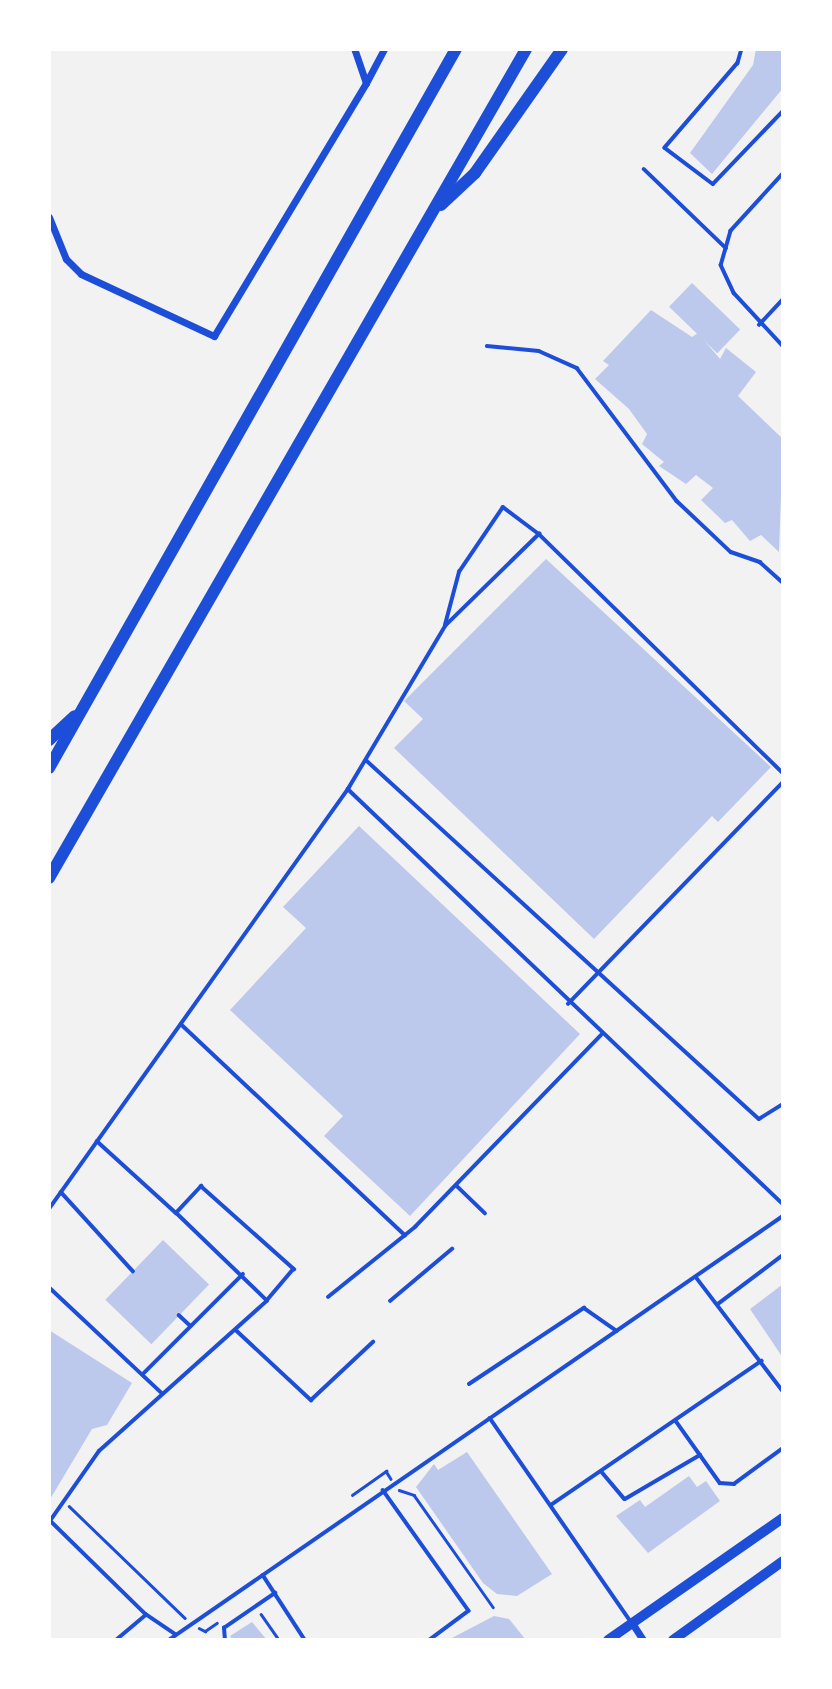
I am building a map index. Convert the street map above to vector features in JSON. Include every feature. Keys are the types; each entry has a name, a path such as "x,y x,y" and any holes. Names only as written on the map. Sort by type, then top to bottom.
{"highway":[{"path":"49,768 456,49"},
{"path":"49,878 526,49"},
{"path":"429,218 475,173 562,49"},
{"path":"49,740 85,706"}],"main road":[{"path":"608,1640 783,1518"},
{"path":"673,1640 783,1561"}],"street":[{"path":"354,49 366,83"},
{"path":"49,217 66,259 81,274 214,336 384,49"},
{"path":"632,1623 643,1640"}],"lane":[{"path":"742,49 738,63 665,148 713,184 783,111"},
{"path":"644,169 726,248"},
{"path":"783,174 731,231 726,248 725,274 759,325 783,346"},
{"path":"759,325 783,299"},
{"path":"487,346 539,351 577,368 677,501 731,552 760,562 783,583"},
{"path":"445,626 459,572 503,507 539,534 783,773"},
{"path":"49,1209 348,789 445,626 539,534"},
{"path":"366,760 759,1119 783,1104"},
{"path":"568,1004 783,782"},
{"path":"348,789 568,1004 783,1204"},
{"path":"181,1024 405,1235"},
{"path":"328,1297 405,1235 457,1186 601,1035"},
{"path":"97,1141 243,1273 267,1301"},
{"path":"176,1213 201,1186 293,1269 267,1301 99,1451 50,1522 146,1615 176,1635"},
{"path":"457,1186 485,1213"},
{"path":"61,1192 133,1271"},
{"path":"169,1640 783,1216"},
{"path":"390,1301 452,1249"},
{"path":"718,1304 783,1255"},
{"path":"143,1374 243,1273"},
{"path":"696,1277 783,1391"},
{"path":"49,1287 162,1393"},
{"path":"469,1384 584,1308 617,1331"},
{"path":"180,1315 191,1326"},
{"path":"236,1330 311,1400 373,1342"},
{"path":"551,1505 761,1361"},
{"path":"489,1418 632,1623"},
{"path":"676,1421 720,1483 734,1484 783,1448"},
{"path":"602,1471 625,1499 700,1455"},
{"path":"383,1490 469,1611 430,1640"},
{"path":"263,1575 305,1640"},
{"path":"225,1640 224,1628 275,1593"},
{"path":"116,1640 146,1615"}],"path":[{"path":"352,1495 386,1471 401,1493 414,1495 493,1607"},
{"path":"63,1503 193,1623 205,1631 226,1617"},
{"path":"255,1606 279,1640"}],"building":[{"path":"756,49 783,49 783,88 712,174 690,153 753,65"},
{"path":"692,283 740,330 717,353 669,307"},
{"path":"651,310 692,337 698,333 720,359 726,348 756,372 738,396 783,439 779,552 761,535 750,541 732,520 725,523 701,500 713,488 696,475 686,484 659,466 664,462 642,444 647,434 629,409 595,379 609,365 603,361"},
{"path":"546,559 771,767 718,822 712,816 594,939 394,748 423,719 404,701"},
{"path":"359,826 580,1034 410,1216 324,1136 343,1116 230,1010 306,928 283,907"},
{"path":"163,1240 209,1284 151,1344 105,1300"},
{"path":"783,1284 783,1358 750,1309"},
{"path":"49,1330 132,1383 107,1425 92,1429 49,1501"},
{"path":"467,1452 552,1574 517,1596 497,1594 483,1583 416,1487 434,1464 438,1470"},
{"path":"689,1476 697,1487 706,1481 720,1501 648,1553 616,1516 640,1500 645,1507"},
{"path":"494,1616 509,1619 526,1640 448,1640"},
{"path":"252,1622 267,1640 233,1640 230,1636"}]}
